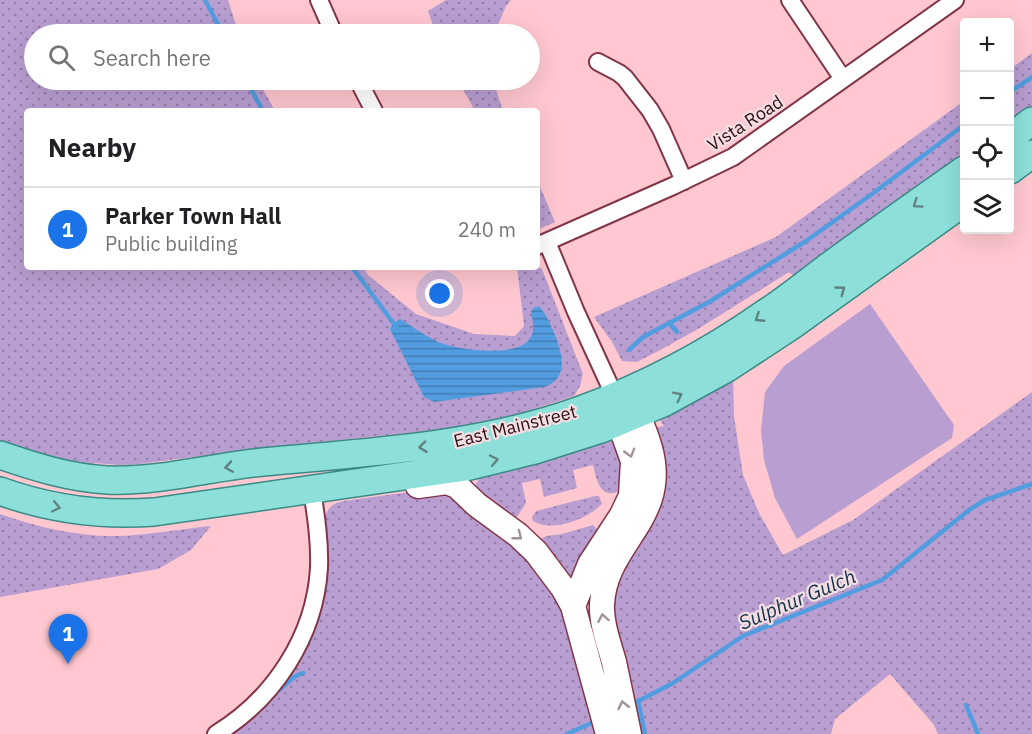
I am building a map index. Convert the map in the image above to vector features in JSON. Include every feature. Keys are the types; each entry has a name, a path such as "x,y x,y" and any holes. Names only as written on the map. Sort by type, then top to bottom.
{"main road":[{"path":"1014,135 1032,121"},
{"path":"1014,167 1032,153"},
{"name":"East Mainstreet","path":"0,455 76,477 108,480 143,479 258,463 455,443 524,428 577,411 624,411 679,366 740,330 960,173"},
{"name":"East Mainstreet","path":"0,491 72,510 126,514 466,467 563,442 624,411 695,387 755,351 960,205"}],"street":[{"path":"319,0 330,24"},
{"path":"790,0 843,79"},
{"name":"Vista Road","path":"542,244 684,181 747,148 955,0"},
{"path":"598,62 619,73 646,104 661,129 684,181"},
{"path":"363,90 372,108"},
{"path":"542,244 624,411 652,456 654,484 644,514 608,574 602,596 608,734"},
{"path":"573,606 590,564 622,515 631,496 633,461 624,411"},
{"path":"376,481 395,489 447,482 457,486 477,506 518,535 536,552 563,588 573,606 630,734"},
{"path":"216,734 241,717 265,695 289,662 301,640 316,591 319,567 312,490"}],"shaded area":[{"path":"0,0 228,0 236,24 24,24 24,90 263,90 273,108 24,108 24,270 365,270 416,314 474,334 515,336 524,326 517,270 540,270 540,268 583,374 574,396 509,417 447,429 269,447 139,464 94,463 90,469 0,446"},
{"path":"446,0 511,0 498,24 433,24 428,11"},
{"path":"1032,53 1032,110 1014,123 1014,72 1014,66"},
{"path":"463,90 496,90 502,108 473,108"},
{"path":"960,104 960,161 825,257 793,275 789,272 698,329 637,362 622,361 594,317 776,237"},
{"path":"540,187 555,222 540,229"},
{"path":"870,304 954,425 952,438 797,539 775,498 764,460 761,430 765,392 784,366"},
{"path":"733,374 734,416 743,475 759,513 783,555 853,520 1032,392 1032,734 938,734 934,725 890,674 835,719 831,734 635,734 609,621 654,428 664,426 658,417"},
{"path":"609,438 619,442 623,447 622,490 615,493 604,491 598,483 593,465 573,470 577,488 544,497 540,479 522,483 526,503 515,520 477,496 476,484 480,477"},
{"path":"439,488 513,538 567,612 600,734 231,734 263,708 278,691 304,653 320,612 323,592 323,529 329,508 344,501"},
{"path":"599,496 602,504 579,519 550,526 533,521 532,517 536,511"},
{"path":"0,514 58,530 103,536 211,526 191,550 158,569 0,597"},
{"path":"593,525 599,531 571,585 539,540 546,536"}],"water":[{"path":"535,307 540,307 545,314 561,355 560,374 554,382 544,387 434,402 424,397 390,329 400,319 432,339 445,344 496,351 519,347 530,339 533,328 531,311"}],"waterway":[{"path":"205,0 218,24"},
{"path":"1014,89 1032,77"},
{"path":"251,90 261,108"},
{"path":"629,350 643,337 709,302 806,241 963,126"},
{"path":"354,270 397,328"},
{"path":"669,323 677,332"},
{"name":"Sulphur Gulch","path":"631,705 673,683 743,636 882,580 969,510 985,500 1032,484"},
{"path":"279,690 294,677 303,673"},
{"path":"638,701 645,734"},
{"path":"966,705 978,734"},
{"name":"Sulphur Gulch","path":"567,734 596,721"}],"place":[{"name":"Parker Town Hall","path":"68,664"}]}
